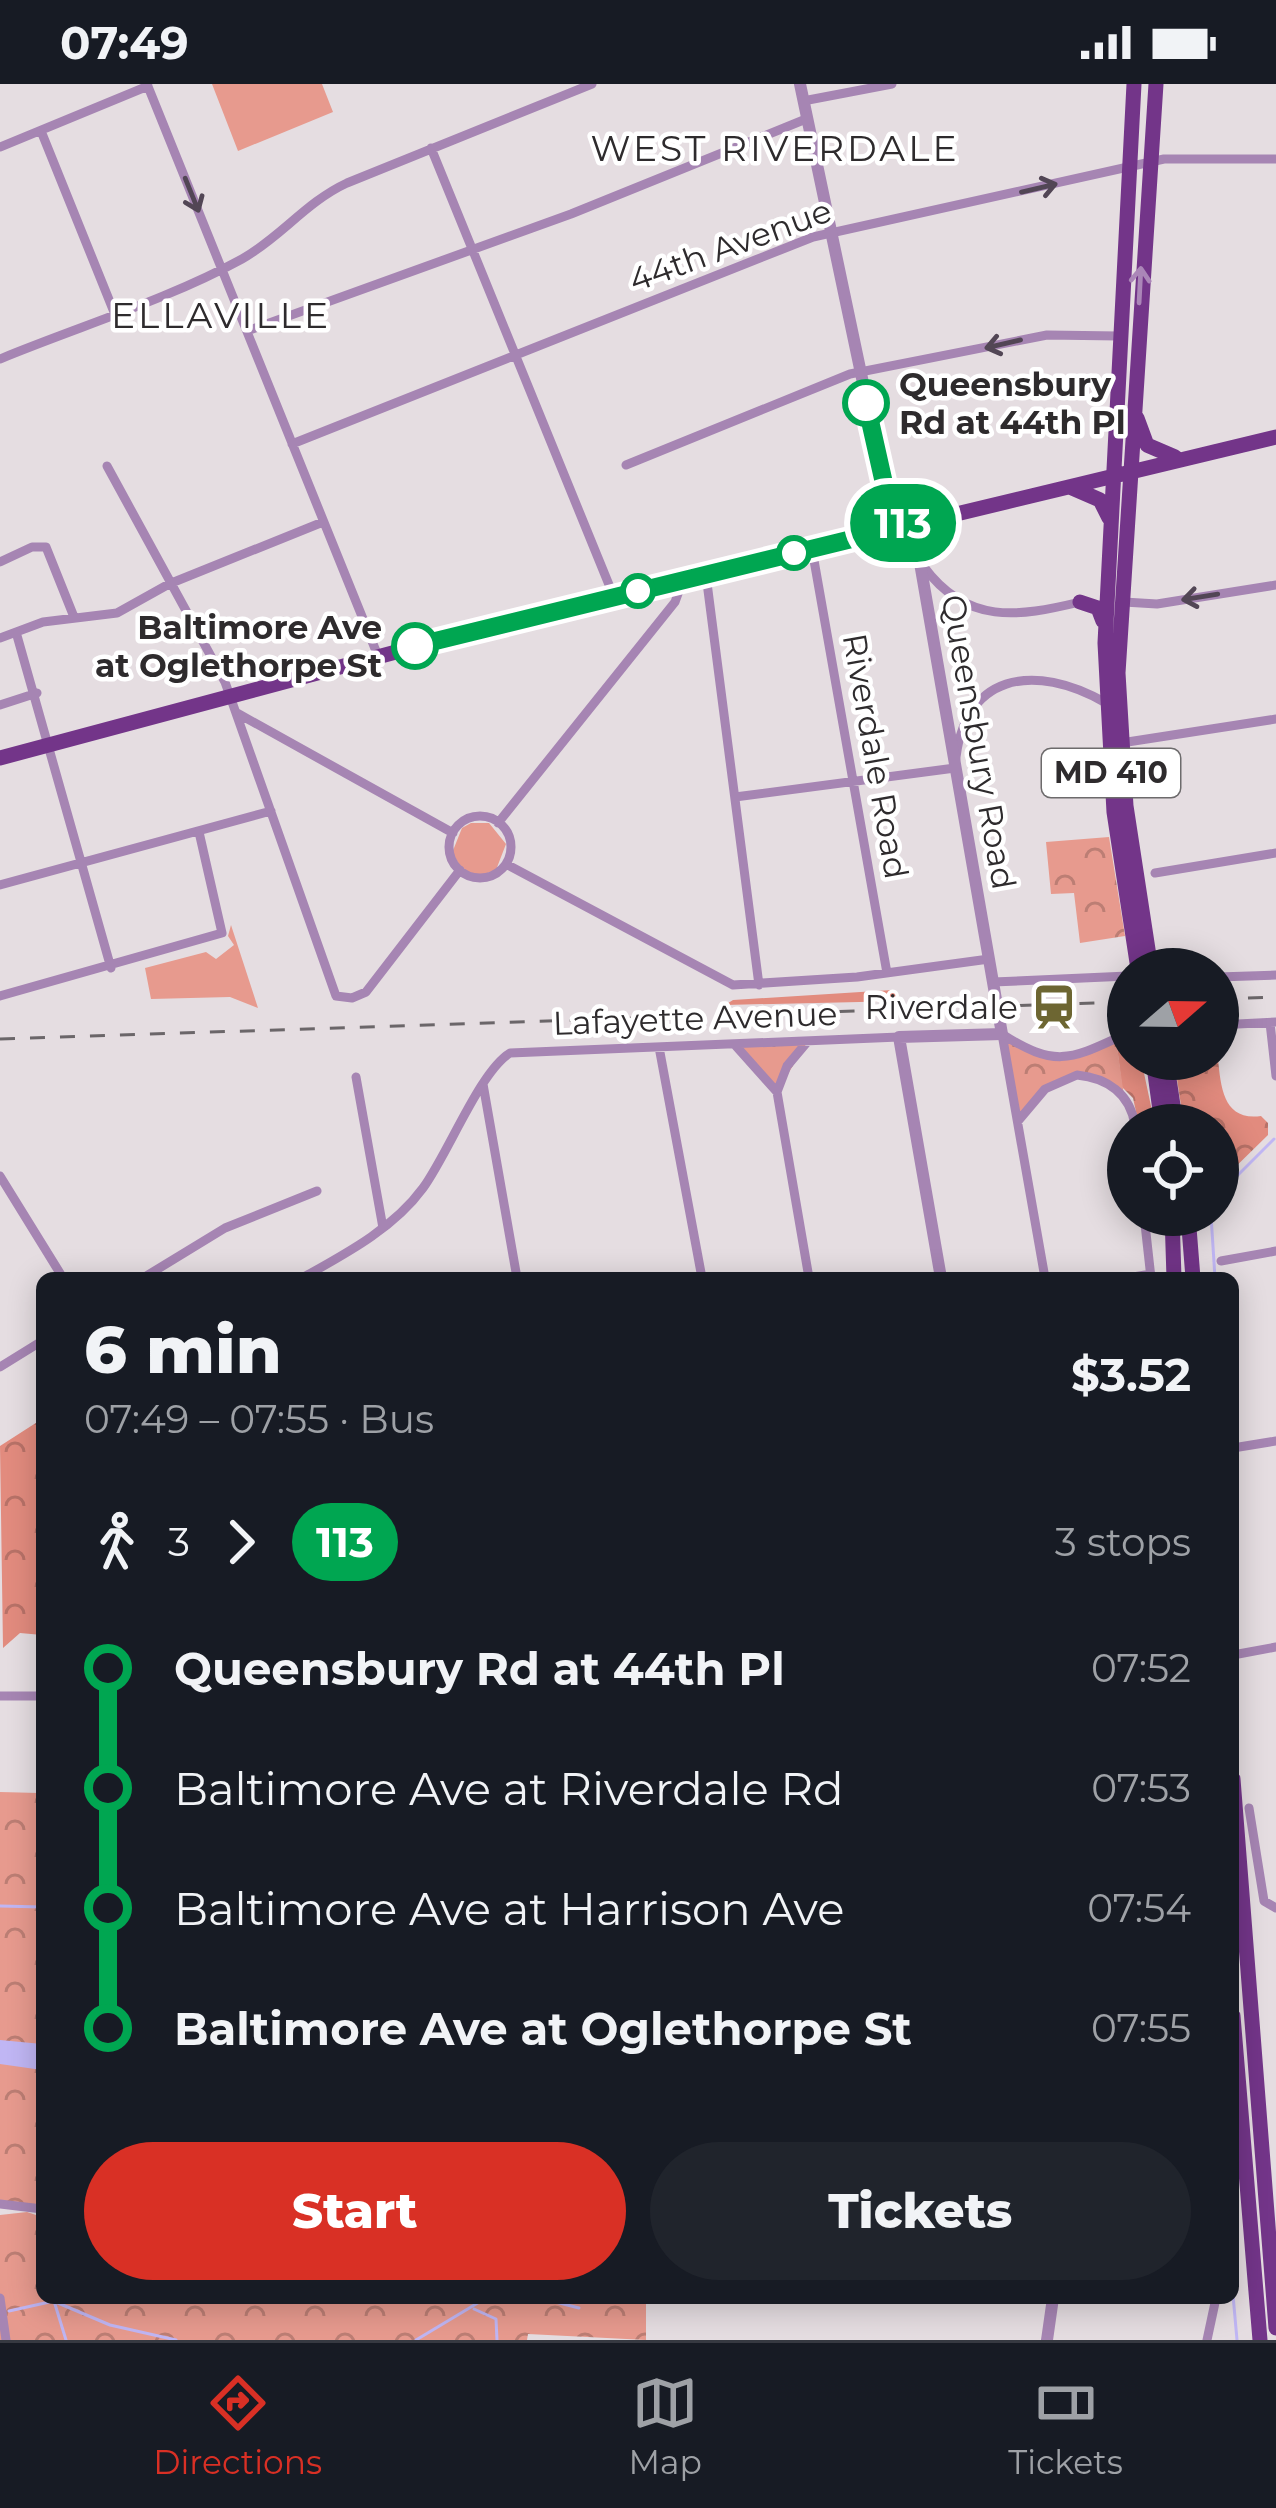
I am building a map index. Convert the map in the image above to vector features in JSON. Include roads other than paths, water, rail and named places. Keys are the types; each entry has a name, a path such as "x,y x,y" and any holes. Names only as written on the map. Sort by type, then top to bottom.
{"main road":[{"name":"MD 410","path":"1134,84 1119,337 1124,602 1120,743 1137,948"},
{"name":"MD 410","path":"1144,948 1114,812 1105,627 1111,527 1134,402 1156,84"},
{"path":"1134,402 1148,446 1184,459"},
{"path":"0,758 378,656 1276,436"},
{"path":"1068,487 1100,500 1111,527"},
{"path":"1080,602 1095,596 1108,579"},
{"path":"1080,602 1098,608 1105,627"},
{"path":"1173,1236 1174,1272"},
{"path":"1190,1236 1193,1272"},
{"path":"1239,1891 1258,2206 1276,2328"},
{"path":"1239,2053 1252,2134"},
{"path":"1258,2206 1260,2340"}],"street":[{"path":"0,358 221,270 264,245 317,198 592,84"},
{"name":"Queensbury Road","path":"800,84 888,501 905,526 920,563 1044,1272"},
{"path":"803,101 892,84"},
{"path":"0,147 148,85 378,656"},
{"path":"247,332 473,250 806,118"},
{"path":"41,130 114,312"},
{"path":"431,148 614,597"},
{"name":"44th Avenue","path":"292,444 830,234 1147,162 1276,159"},
{"path":"626,465 859,374 1047,335 1119,337"},
{"path":"106,466 231,696 336,996 352,998 365,992 460,870"},
{"path":"0,638 74,617 117,613 169,584 323,522"},
{"path":"0,562 32,547 46,547 74,617"},
{"name":"Riverdale Road","path":"812,549 887,973"},
{"path":"920,563 959,601 996,616 1019,617 1080,602"},
{"path":"706,574 759,985"},
{"path":"498,823 673,605 683,580"},
{"path":"1124,602 1157,604 1276,585"},
{"path":"16,632 52,744 111,968"},
{"path":"734,797 955,768 967,719 979,702 1008,684 1030,678 1058,679 1106,703"},
{"path":"0,705 37,693"},
{"path":"237,713 453,833"},
{"path":"1120,743 1276,719"},
{"path":"0,884 271,811"},
{"path":"474,817 498,823 511,844 506,864 485,878 460,870 450,853 453,833 474,817"},
{"path":"0,997 222,933 199,832"},
{"path":"1155,873 1276,853"},
{"path":"506,864 733,985 887,973 989,958"},
{"path":"1239,976 1276,975"},
{"path":"993,982 1107,977"},
{"path":"1239,1024 1273,1023 1276,1076"},
{"name":"Lafayette Avenue","path":"482,1084 510,1053 1003,1034 1034,1053 1075,1057"},
{"path":"899,1037 940,1272"},
{"path":"808,1041 787,1066 777,1092 808,1272"},
{"path":"1077,1075 1075,1057 1107,1043"},
{"path":"735,1045 777,1092"},
{"path":"659,1047 700,1272"},
{"path":"1018,1122 1045,1089 1077,1075 1095,1078 1124,1096 1127,1104"},
{"path":"356,1077 382,1228"},
{"path":"312,1272 382,1228 425,1185 482,1084"},
{"path":"482,1084 516,1272"},
{"path":"0,1176 59,1272"},
{"path":"153,1272 225,1228 317,1191"},
{"path":"1146,1236 1151,1272"},
{"path":"1221,1261 1276,1251"},
{"path":"0,1367 36,1345"},
{"path":"1239,1447 1276,1441"},
{"path":"1239,1654 1276,1647"},
{"path":"0,1696 36,1696"},
{"path":"1249,1808 1271,1907"},
{"path":"0,2204 36,2208"},
{"path":"1,2301 6,2340"},
{"path":"1047,2340 1052,2304"},
{"path":"1207,2340 1215,2304"}],"waterway":[{"path":"1239,1174 1274,1139"},
{"path":"1212,1236 1215,1272"},
{"path":"0,1906 36,1907"},
{"path":"9,2311 40,2304"},
{"path":"55,2304 66,2340"},
{"path":"60,2304 110,2325 176,2340"},
{"path":"416,2340 476,2304"},
{"path":"563,2304 579,2308"},
{"path":"1234,2304 1237,2340"},
{"path":"474,2309 496,2319 497,2340"}],"railway":[{"path":"1239,998 1276,997"},
{"path":"0,1039 1107,1003"}],"place":[{"name":"Queensbury Rd at 44th Pl","path":"866,403"},
{"name":"Baltimore Ave at Oglethorpe St","path":"415,646"},
{"name":"Riverdale","path":"1054,1007"}],"district":[{"name":"WEST RIVERDALE","path":"775,148"},
{"name":"ELLAVILLE","path":"221,315"}]}
